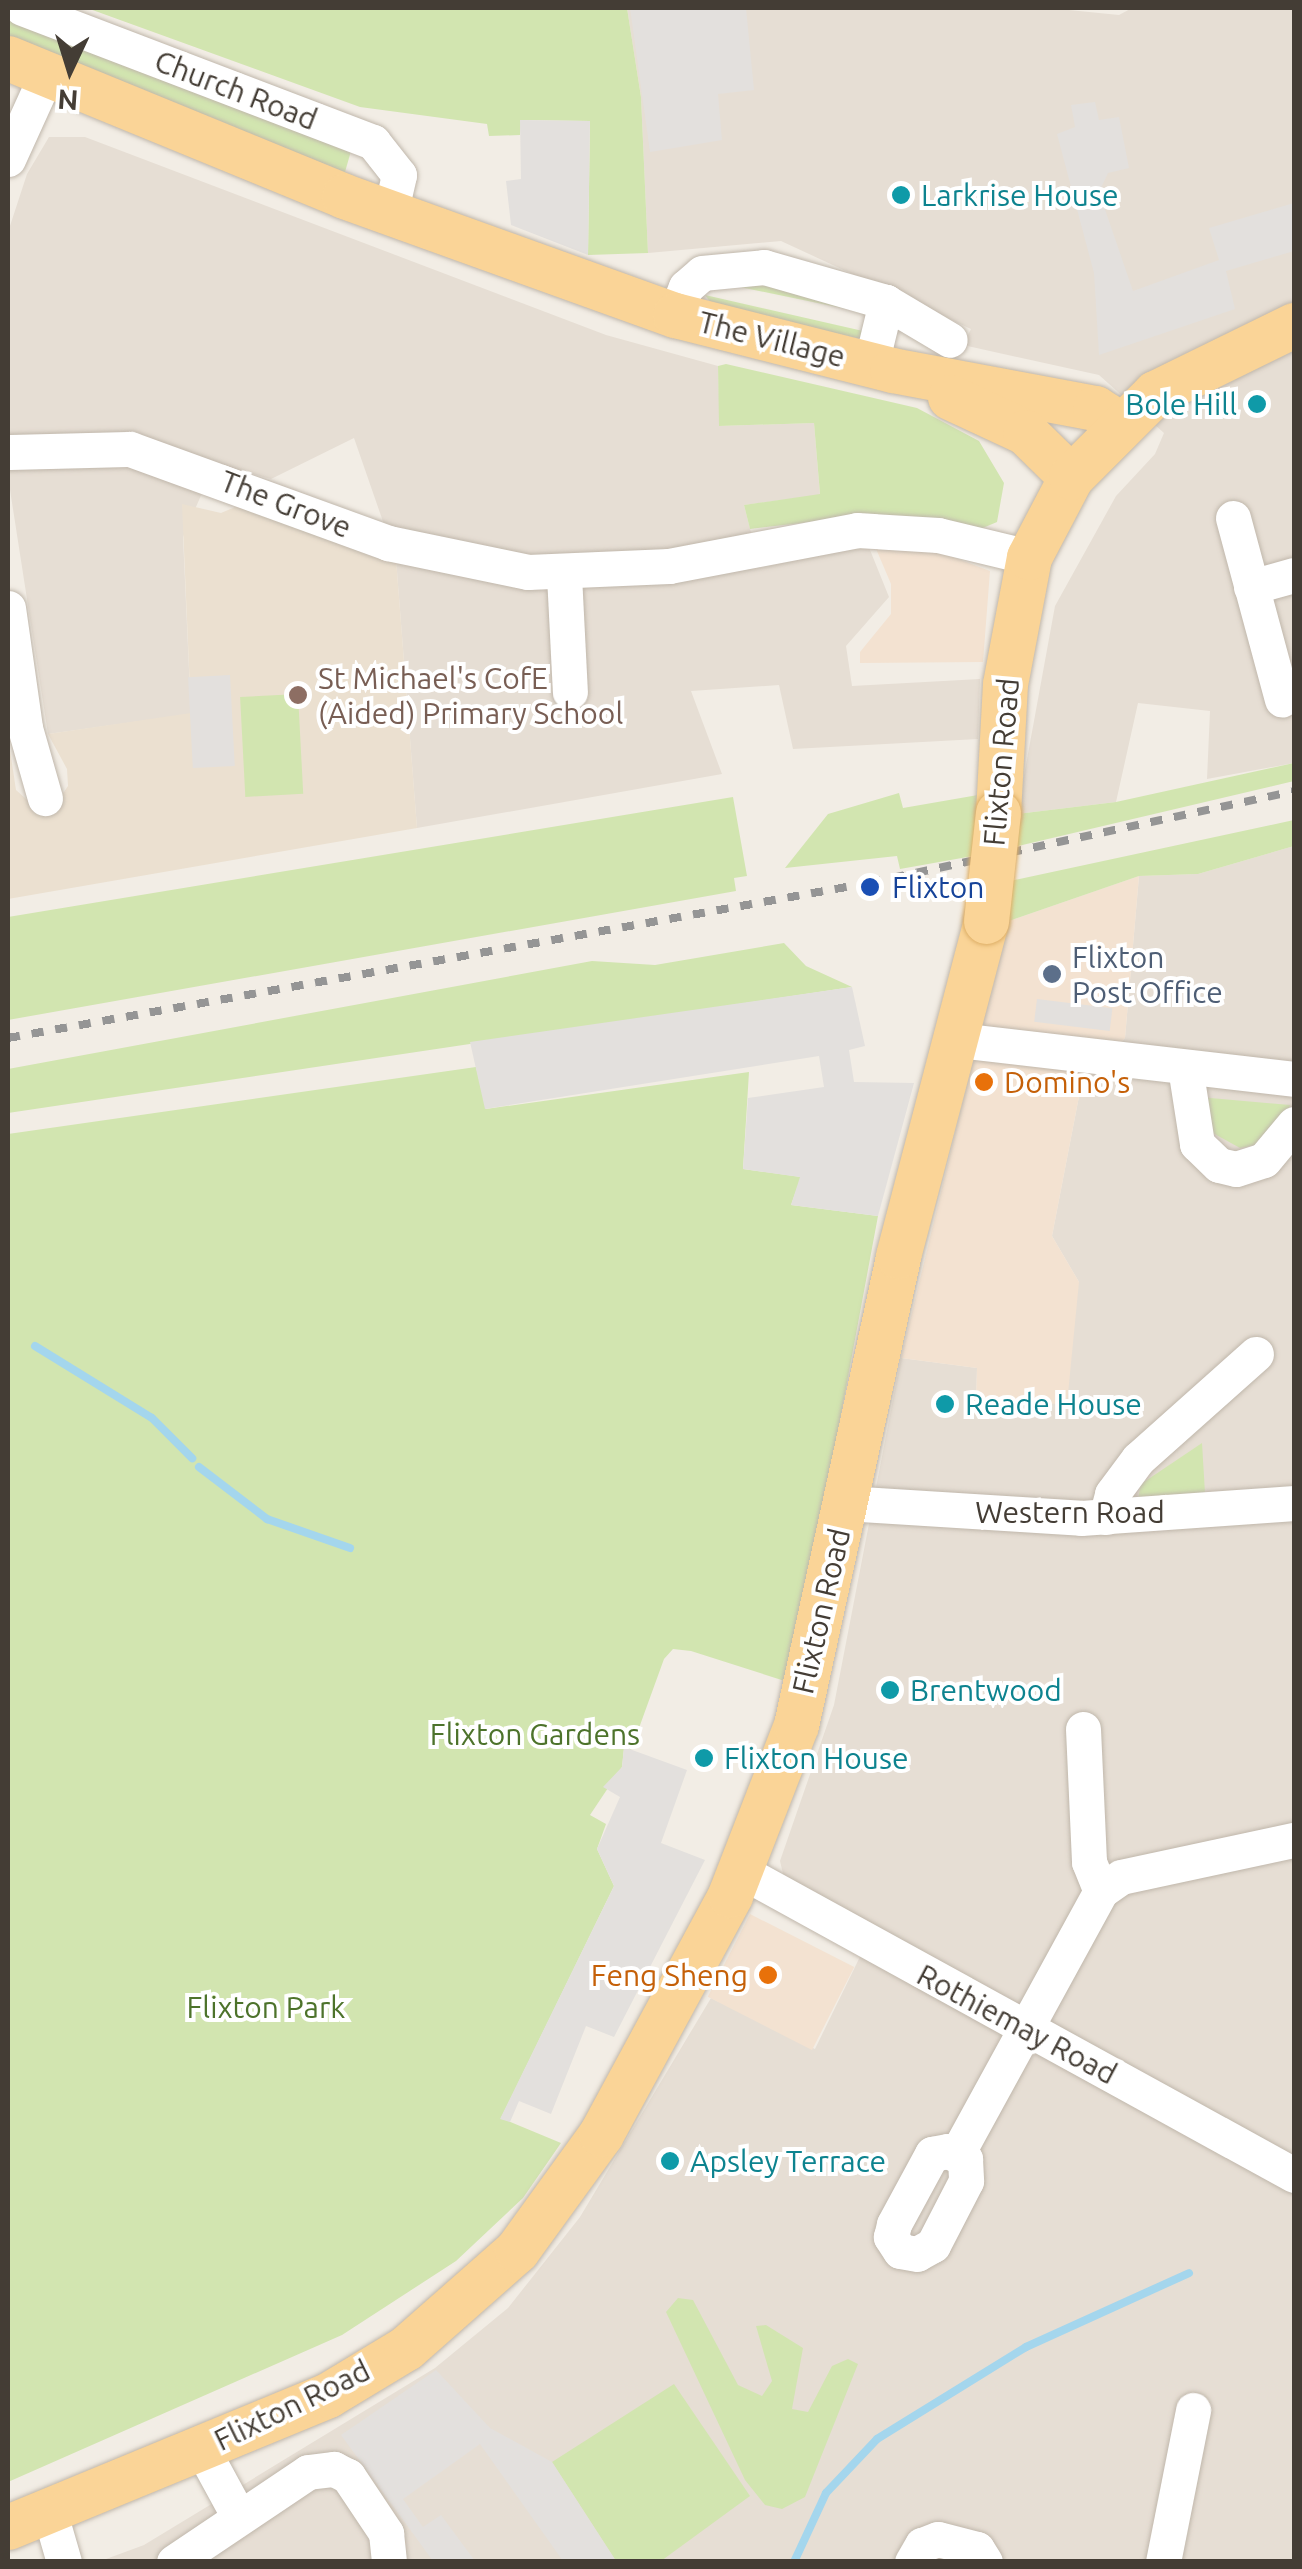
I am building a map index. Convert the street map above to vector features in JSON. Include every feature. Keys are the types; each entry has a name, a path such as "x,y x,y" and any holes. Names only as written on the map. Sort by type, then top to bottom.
{"main road":[{"name":"Church Road","path":"28,66 390,213 675,315"},
{"name":"The Village","path":"675,315 882,367 1095,408 1119,423"},
{"name":"Flixton Road","path":"8,2527 328,2395 406,2348 517,2250 601,2134 741,1871 796,1724 898,1256 986,921 998,813 1005,684 1028,558 1071,477 1119,423 1155,393 1294,325"},
{"name":"The Village","path":"882,367 1025,432 1071,477"}],"street":[{"name":"Church Road","path":"22,8 374,142 400,174 390,213"},
{"path":"8,159 28,66"},
{"name":"The Village","path":"675,315 690,281 729,266 764,266 886,302 950,340"},
{"name":"The Village","path":"882,367 886,302"},
{"name":"The Grove","path":"8,452 130,450 388,544 480,566 564,575 670,566 782,542 890,530 938,534 1028,558"},
{"path":"1233,518 1282,699"},
{"path":"564,575 570,692"},
{"path":"1251,587 1294,575"},
{"path":"8,608 25,728 45,798"},
{"path":"957,1040 1294,1079"},
{"path":"1185,1068 1198,1144 1220,1165 1236,1169 1264,1160 1294,1124"},
{"path":"1106,1517 1112,1494 1138,1459 1256,1354"},
{"name":"Western Road","path":"845,1504 1106,1517 1294,1503"},
{"path":"1082,1729 1089,1862 1101,1892"},
{"path":"958,2152 1022,2026 1101,1892 1121,1877 1294,1840"},
{"name":"Rothiemay Road","path":"741,1871 1294,2174"},
{"path":"1162,2562 1194,2410"},
{"path":"202,2449 238,2514"},
{"path":"174,2562 238,2514 308,2472 334,2470 348,2476 386,2533 389,2562"},
{"path":"49,2510 64,2562"},
{"path":"912,2562 922,2545 938,2540 977,2549 986,2562"}],"shaded area":[{"path":"627,8 1049,8 1119,15 1132,8 1294,8 1294,763 1207,779 1210,711 1138,703 1116,802 1017,814 1055,606 1116,496 1155,454 1164,433 1099,375 963,345 971,329 781,241 648,253 641,97"},
{"path":"630,8 746,8 754,90 718,94 722,140 650,152"},
{"path":"1095,102 1099,120 1119,117 1129,168 1108,173 1099,192 1133,291 1219,260 1209,228 1294,203 1294,251 1226,271 1235,309 1099,355 1094,273 1057,134 1075,127 1071,105"},
{"path":"520,120 590,121 588,255 511,225 506,181 521,179"},
{"path":"49,137 85,137 606,335 718,366 720,426 814,423 820,495 744,505 760,568 868,545 889,597 846,646 852,686 980,679 978,739 793,749 779,685 691,691 722,774 417,828 396,559 354,438 271,479 215,463 183,537 191,714 48,734 8,477 8,232 27,174"},
{"name":"St Michael's CofE (Aided) Primary School","path":"182,504 221,513 240,505 396,559 417,828 8,899 8,737 16,790 35,807 56,804 68,786 67,769 48,734 191,713"},
{"path":"874,544 937,551 990,571 983,662 860,663 860,652 891,614 891,584"},
{"path":"230,675 235,766 193,768 188,677"},
{"path":"1294,846 1294,2561 98,2562 144,2545 435,2368 508,2308 580,2217 711,1998 815,2049 874,1928 784,1878 780,1861 834,1705 901,1358 977,1368 976,1403 1079,1282 1052,1236 1081,1086 1125,1038 1139,876 1198,874"},
{"path":"1139,876 1125,1038 1081,1086 1052,1236 1079,1282 1067,1404 976,1403 977,1368 901,1358 1006,922"},
{"path":"852,987 865,1046 849,1050 854,1082 914,1083 878,1216 791,1205 800,1177 743,1169 748,1098 824,1087 819,1056 485,1109 470,1042"},
{"path":"1037,999 1112,1008 1110,1031 1034,1022"},
{"path":"624,1747 687,1770 661,1843 705,1860 614,2037 586,2026 551,2114 519,2101 510,2122 500,2119 614,1886 597,1849 620,1797 603,1787 622,1767"},
{"path":"750,1914 854,1967 812,2050 708,1997"},
{"path":"436,2370 490,2428 552,2462 616,2561 563,2561 480,2444 403,2499 423,2527 441,2515 475,2561 433,2561 341,2435"}],"green space":[{"path":"87,8 627,8 641,97 648,253 588,255 590,121 521,120 520,135 489,136 487,124 360,107"},
{"path":"8,13 351,151 345,172 8,42"},
{"path":"748,280 866,313 725,284"},
{"path":"705,295 863,331 862,339 713,306"},
{"path":"726,364 917,408 979,441 1004,483 997,522 978,530 836,519 750,529 744,505 820,494 814,423 719,426 718,366"},
{"path":"298,694 303,794 245,797 240,697"},
{"path":"1294,763 1294,781 1014,847 1017,814 1116,802"},
{"path":"899,793 903,808 978,795 973,856 900,869 897,856 785,868 828,814"},
{"path":"733,797 747,876 734,878 736,891 8,1020 8,917"},
{"path":"1294,820 1294,846 1198,874 1139,876 1006,922 1010,881"},
{"path":"784,943 806,966 852,987 8,1113 8,1069 592,961 655,965"},
{"path":"476,1067 486,1109 749,1072 743,1169 801,1177 791,1205 878,1216 791,1683 691,1651 673,1649 664,1659 631,1750 624,1748 622,1767 590,1815 606,1824 597,1849 614,1886 501,2118 561,2143 523,2198 456,2261 342,2335 8,2482 8,1134"},
{"path":"1199,1097 1290,1105 1284,1122 1256,1145 1240,1148 1211,1132"},
{"path":"1202,1443 1205,1493 1138,1499 1141,1484"},
{"path":"678,2298 693,2300 738,2385 762,2396 772,2381 756,2326 766,2325 803,2348 792,2409 808,2412 832,2366 848,2359 858,2364 805,2497 782,2509 765,2505 745,2480 666,2312"},
{"path":"674,2384 750,2496 661,2561 616,2561 552,2462"}],"waterway":[{"path":"35,1346 152,1418 192,1458"},
{"path":"199,1467 267,1519 350,1548"},
{"path":"794,2562 826,2493 877,2439 1026,2347 1189,2273"}],"railway":[{"path":"8,1038 869,883 1294,791"}],"place":[{"name":"Larkrise House","path":"901,195"},
{"name":"Bole Hill","path":"1257,404"},
{"name":"St Michael's CofE (Aided) Primary School","path":"298,695"},
{"name":"Flixton","path":"870,887"},
{"name":"Flixton Post Office","path":"1052,974"},
{"name":"Domino's","path":"984,1082"},
{"name":"Reade House","path":"945,1404"},
{"name":"Brentwood","path":"890,1690"},
{"name":"Flixton House","path":"704,1758"},
{"name":"Feng Sheng","path":"768,1975"},
{"name":"Apsley Terrace","path":"670,2161"}],"park label":[{"name":"Flixton Gardens","path":"535,1734"},
{"name":"Flixton Park","path":"266,2007"}]}
